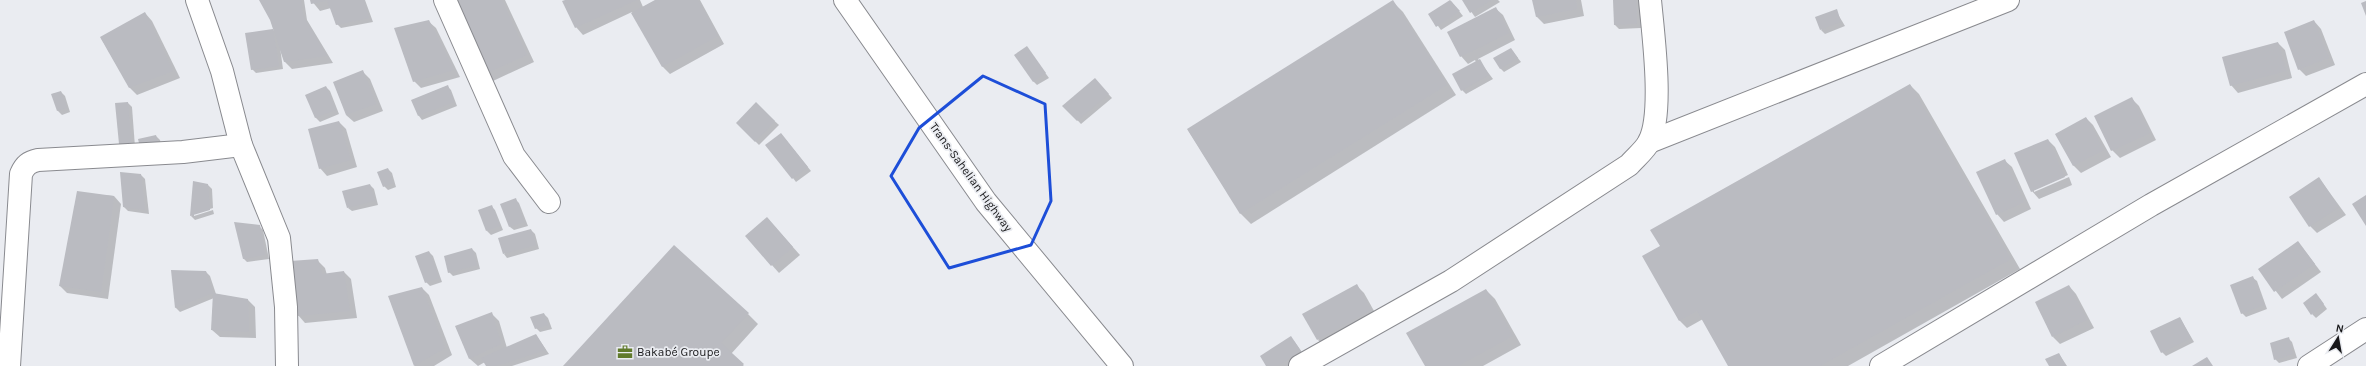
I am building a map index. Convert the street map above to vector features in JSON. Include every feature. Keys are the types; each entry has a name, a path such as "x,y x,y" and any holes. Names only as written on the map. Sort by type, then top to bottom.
{"main road":[{"path":"197,0 222,71 241,145 279,238 286,307 287,366"},
{"path":"445,0 514,156 549,202"},
{"name":"Trans-Sahelian Highway","path":"845,0 986,202 1122,366"},
{"path":"1300,366 1451,281 1629,165 1649,142 1656,114 1657,86 1650,0"},
{"path":"1649,142 2008,0"},
{"path":"1881,366 2151,205 2366,84"},
{"path":"9,366 21,174 24,167 30,162 38,160 183,152 241,145"},
{"path":"2310,366 2366,328"}],"highlighted area":[{"path":"983,76 1045,104 1051,201 1031,245 949,268 891,176 919,128"}],"building":[{"path":"259,0 301,0 303,15 327,56 284,62 270,20"},
{"path":"310,0 326,0 326,1 311,4"},
{"path":"327,0 364,0 369,18 336,25"},
{"path":"451,0 502,0 527,55 485,74"},
{"path":"637,0 575,28 562,1"},
{"path":"655,0 698,0 718,36 662,67 631,13"},
{"path":"1393,0 1447,85 1240,214 1187,129"},
{"path":"1450,0 1460,11 1436,27 1428,14"},
{"path":"1462,0 1492,0 1470,13"},
{"path":"1532,0 1576,0 1577,9 1536,17"},
{"path":"1613,0 1636,0 1637,24 1614,25"},
{"path":"2366,1 2366,16 2361,3"},
{"path":"1496,7 1509,33 1460,57 1447,32"},
{"path":"1837,9 1841,22 1820,30 1815,17"},
{"path":"145,12 173,71 129,88 100,37"},
{"path":"429,20 454,70 413,82 394,28"},
{"path":"2314,20 2329,58 2298,70 2284,32"},
{"path":"273,29 279,66 251,70 245,33"},
{"path":"2278,42 2286,71 2230,86 2222,57"},
{"path":"1027,46 1046,73 1033,82 1014,55"},
{"path":"1511,48 1518,58 1500,69 1493,58"},
{"path":"1480,59 1489,75 1461,91 1452,74"},
{"path":"363,70 376,104 346,115 333,82"},
{"path":"1095,78 1109,94 1077,121 1062,106"},
{"path":"1910,84 2011,259 1820,366 1728,366 1697,311 1679,321 1642,256 1660,246 1650,230"},
{"path":"448,85 454,102 418,116 411,100"},
{"path":"326,86 336,110 315,118 305,95"},
{"path":"61,91 67,108 57,111 51,94"},
{"path":"2132,97 2150,133 2111,151 2094,116"},
{"path":"128,102 131,143 119,144 115,103"},
{"path":"756,102 775,121 755,142 736,123"},
{"path":"2086,117 2104,150 2073,166 2055,134"},
{"path":"339,121 351,160 319,169 308,129"},
{"path":"781,133 808,167 792,179 765,145"},
{"path":"156,135 159,148 141,151 138,139"},
{"path":"2048,139 2065,177 2031,192 2014,153"},
{"path":"2005,159 2024,202 1996,215 1976,172"},
{"path":"388,168 393,183 383,187 377,172"},
{"path":"120,172 141,174 145,210 123,207"},
{"path":"2319,177 2339,207 2309,227 2289,197"},
{"path":"193,181 208,184 210,210 190,216"},
{"path":"370,184 375,201 347,208 342,191"},
{"path":"77,191 114,196 101,292 59,286"},
{"path":"2366,195 2366,226 2352,204"},
{"path":"516,198 524,222 509,227 500,204"},
{"path":"492,205 500,226 486,231 478,210"},
{"path":"767,217 793,247 771,266 745,236"},
{"path":"234,222 260,225 265,255 243,259"},
{"path":"531,229 536,245 503,254 498,238"},
{"path":"2298,241 2315,264 2274,292 2258,269"},
{"path":"674,245 749,313 721,343 744,364 742,366 563,366"},
{"path":"472,248 477,265 448,273 444,256"},
{"path":"429,251 439,278 425,283 415,256"},
{"path":"318,259 322,274 344,271 350,311 297,316 290,261"},
{"path":"171,270 206,271 213,293 175,308"},
{"path":"2253,276 2264,305 2241,314 2230,285"},
{"path":"1357,284 1371,310 1317,340 1302,314"},
{"path":"2069,285 2087,320 2052,337 2035,302"},
{"path":"422,287 445,348 414,366 388,296"},
{"path":"1486,289 1513,336 1458,366 1425,366 1406,333"},
{"path":"213,293 248,299 249,332 211,330"},
{"path":"2316,293 2324,304 2311,315 2303,303"},
{"path":"492,312 501,344 469,359 455,326"},
{"path":"544,313 548,325 535,329 530,317"},
{"path":"2180,317 2191,338 2161,353 2150,331"},
{"path":"536,334 546,350 496,366 486,366 481,358"},
{"path":"1291,336 1301,351 1278,366 1266,366 1260,356"},
{"path":"2289,337 2293,354 2274,360 2270,343"},
{"path":"2059,353 2066,366 2049,366 2045,359"},
{"path":"2207,357 2213,366 2192,366"}],"place":[{"name":"Bakabé Groupe","path":"625,352"}]}
